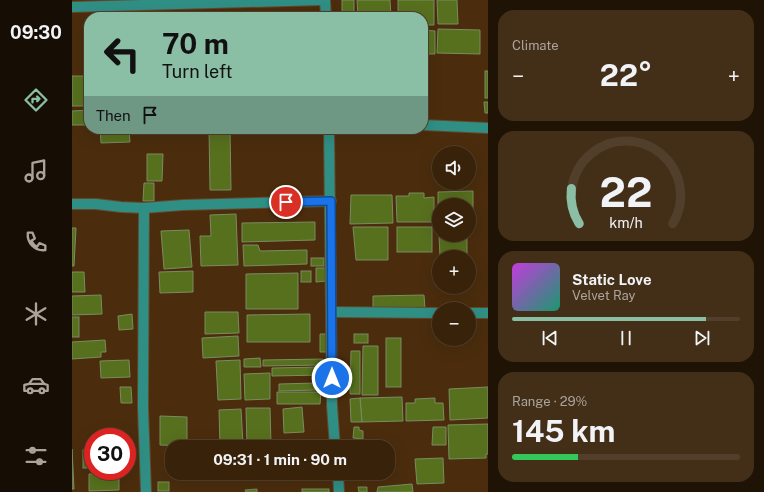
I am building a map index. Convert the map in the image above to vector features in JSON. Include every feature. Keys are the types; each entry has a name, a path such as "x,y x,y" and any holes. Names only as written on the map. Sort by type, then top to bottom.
{"street":[{"path":"72,7 322,0"},
{"path":"325,0 326,12"},
{"path":"428,125 488,128"},
{"path":"329,134 332,406 334,440"},
{"path":"72,204 96,204 144,208 183,205 331,201"},
{"path":"144,208 143,408 146,492"},
{"path":"332,312 432,313"},
{"path":"476,313 488,313"},
{"path":"338,480 339,492"}],"building":[{"path":"342,0 354,0 354,12 342,12"},
{"path":"357,0 390,0 391,12 358,12"},
{"path":"398,0 434,0 434,25 428,25 428,12 398,12"},
{"path":"437,0 457,0 458,24 438,24"},
{"path":"438,29 480,30 480,54 437,53"},
{"path":"428,30 435,31 435,54 428,54"},
{"path":"485,71 488,71 488,98 485,98"},
{"path":"72,76 84,76 84,106 72,106"},
{"path":"484,102 488,102 488,113 485,113"},
{"path":"84,110 84,125 72,125 72,111"},
{"path":"100,134 129,134 130,142 101,143"},
{"path":"209,134 230,134 231,190 210,190"},
{"path":"147,154 163,154 162,181 147,181"},
{"path":"144,183 154,183 154,201 143,201"},
{"path":"473,191 473,198 438,198 438,192"},
{"path":"409,193 424,193 424,198 434,197 432,198 432,222 397,222 396,196 409,196"},
{"path":"351,195 392,195 393,223 350,224"},
{"path":"236,214 238,265 201,266 200,236 211,236 210,215"},
{"path":"315,222 315,240 242,242 242,223"},
{"path":"353,227 388,227 388,260 356,260"},
{"path":"397,227 432,227 432,252 397,252"},
{"path":"72,228 76,228 74,266 72,266"},
{"path":"189,230 192,267 164,269 161,231"},
{"path":"439,242 467,242 467,250 440,250"},
{"path":"243,245 258,245 260,251 307,250 307,264 244,266"},
{"path":"311,258 324,258 324,266 311,266"},
{"path":"316,268 327,268 327,281 316,282"},
{"path":"193,271 193,292 160,293 159,272"},
{"path":"301,271 311,271 311,282 301,282"},
{"path":"72,272 84,272 85,292 72,292"},
{"path":"298,273 298,309 246,309 246,274"},
{"path":"101,295 102,314 72,315 72,296"},
{"path":"424,295 425,309 373,310 373,296"},
{"path":"205,312 238,312 239,333 205,334"},
{"path":"132,314 133,329 119,330 118,316"},
{"path":"310,314 310,342 247,342 247,315"},
{"path":"72,317 79,317 79,337 72,337"},
{"path":"320,334 328,334 329,352 320,352"},
{"path":"354,334 368,334 368,343 354,343"},
{"path":"238,336 239,356 203,358 202,338"},
{"path":"386,338 401,338 401,387 386,387"},
{"path":"105,340 106,352 101,352 101,357 72,359 72,342"},
{"path":"363,346 378,346 378,395 362,395"},
{"path":"351,351 360,351 360,394 350,394"},
{"path":"260,358 261,367 244,367 244,359"},
{"path":"323,359 323,365 263,366 263,360"},
{"path":"129,360 130,377 101,378 100,361"},
{"path":"240,360 241,399 218,400 216,361"},
{"path":"321,367 322,375 272,376 272,368"},
{"path":"270,373 270,399 245,400 244,374"},
{"path":"316,383 316,390 279,391 279,384"},
{"path":"120,387 131,387 132,403 121,403"},
{"path":"488,387 488,418 450,420 449,389"},
{"path":"277,392 321,392 320,404 277,404"},
{"path":"402,397 403,421 362,422 360,398"},
{"path":"360,398 362,422 351,422 350,399"},
{"path":"435,398 435,403 443,403 444,420 406,421 406,403 415,403 415,399"},
{"path":"302,407 304,432 284,433 283,409"},
{"path":"246,408 270,408 271,440 247,440"},
{"path":"241,409 243,440 220,440 219,410"},
{"path":"160,416 187,417 187,440 165,440 165,445 160,445"},
{"path":"488,424 488,454 486,454 486,458 449,459 448,425"},
{"path":"354,427 359,427 359,430 363,431 363,439 353,438"},
{"path":"433,427 446,427 446,445 432,445"},
{"path":"72,449 74,489 72,489"},
{"path":"83,450 84,450 84,468"},
{"path":"443,458 444,483 417,484 415,459"},
{"path":"89,480 119,480 119,490 89,491"},
{"path":"158,482 169,482 169,491 158,491"},
{"path":"412,484 413,492 377,492 378,487"},
{"path":"358,487 367,487 367,492 359,492"},
{"path":"257,489 257,492 246,492 245,490"},
{"path":"302,489 329,489 329,492 302,492"}],"route":[{"path":"286,202 331,201 332,378"}]}
